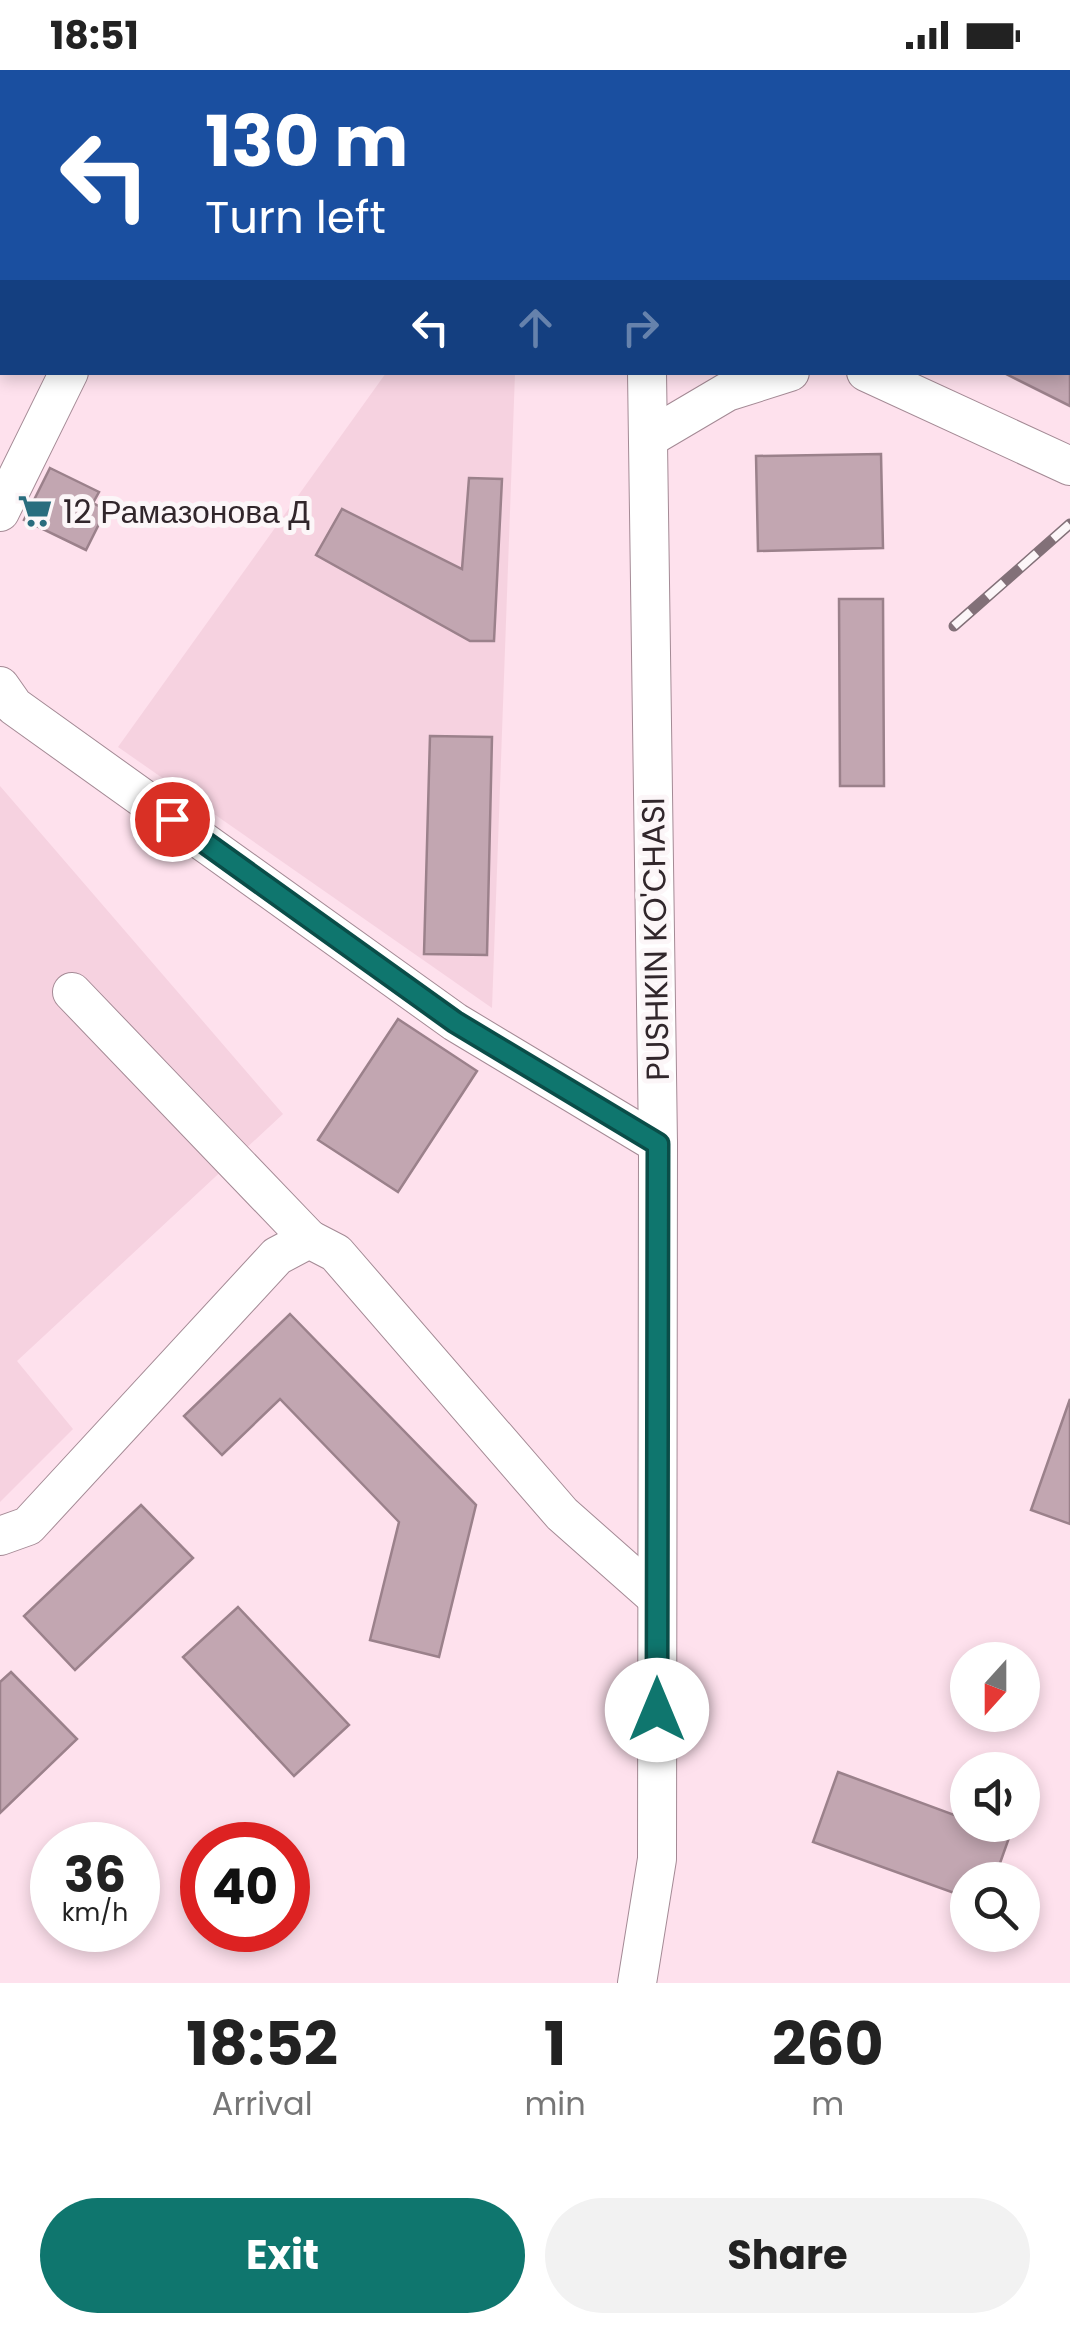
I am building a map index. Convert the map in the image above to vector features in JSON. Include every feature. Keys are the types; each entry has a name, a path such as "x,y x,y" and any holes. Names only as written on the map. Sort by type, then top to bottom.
{"street":[{"path":"0,512 68,375"},
{"name":"PUSHKIN KO'CHASI","path":"636,1983 657,1858 658,1144 647,375"},
{"path":"649,438 727,392 781,375"},
{"path":"873,375 1070,466"},
{"path":"0,686 14,706 455,1022 658,1144"},
{"path":"72,992 310,1239 336,1253 562,1514 657,1598"},
{"path":"0,1536 28,1526 277,1256 310,1239"}],"shaded area":[{"path":"385,375 515,375 492,1008 118,747"},
{"path":"0,786 283,1114 17,1361 73,1429 0,1502"}],"building":[{"path":"1008,375 1070,375 1070,406"},
{"path":"881,454 883,548 758,551 756,456"},
{"path":"50,468 99,492 93,503 106,510 86,550 24,520"},
{"path":"469,478 502,479 494,641 470,641 316,555 342,509 462,569"},
{"path":"839,599 883,599 884,786 840,786"},
{"path":"430,736 492,737 487,955 424,954"},
{"path":"398,1019 477,1071 398,1192 318,1140"},
{"path":"290,1314 476,1505 439,1657 370,1640 399,1522 280,1399 222,1455 184,1416"},
{"path":"1070,1399 1070,1524 1031,1510"},
{"path":"141,1505 193,1558 75,1670 24,1616"},
{"path":"238,1607 349,1725 294,1776 183,1657"},
{"path":"11,1672 77,1739 0,1813 0,1682"},
{"path":"838,1772 950,1813 950,1842 1008,1842 1000,1862 950,1862 950,1891 813,1842"}],"railway":[{"path":"954,626 1070,524"}],"place":[{"name":"12 Рамазонова Д","path":"35,511"}],"route":[{"path":"172,819 455,1022 658,1144 657,1710"}]}
